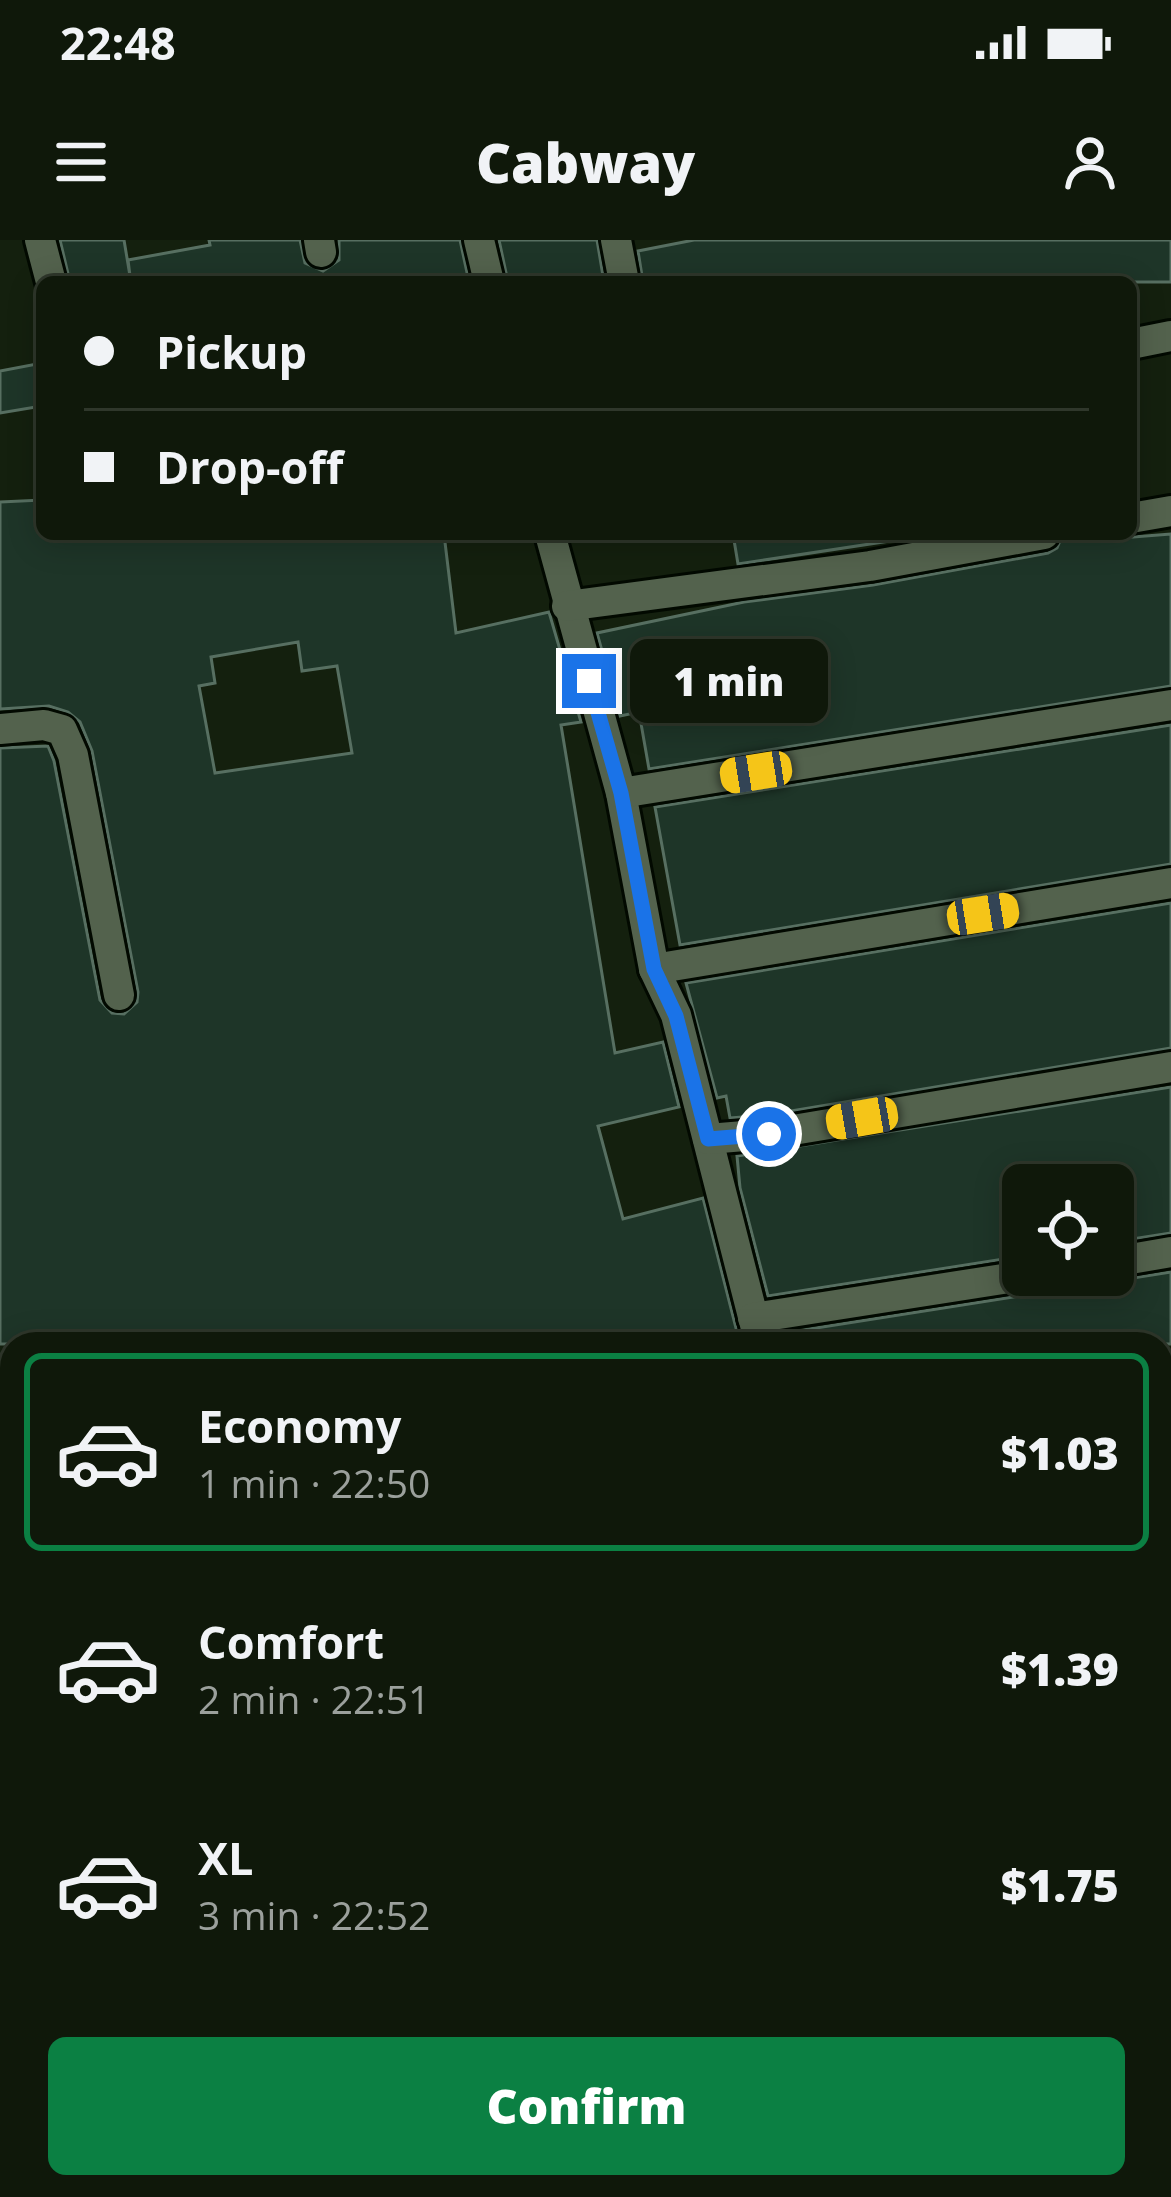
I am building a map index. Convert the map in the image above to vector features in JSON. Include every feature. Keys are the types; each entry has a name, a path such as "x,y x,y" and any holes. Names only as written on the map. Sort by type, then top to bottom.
{"street":[{"path":"40,240 49,276"},
{"path":"479,240 488,276"},
{"path":"616,240 623,276"},
{"path":"1137,343 1171,336"},
{"path":"1137,517 1171,511"},
{"path":"551,540 621,793 654,969 676,1016 756,1331 1002,1280"},
{"path":"567,606 870,566 1011,540"},
{"path":"621,793 1171,705"},
{"path":"0,729 44,725 62,730 73,754 119,995"},
{"path":"654,969 1171,883"},
{"path":"708,1139 769,1134 1171,1067"},
{"path":"1134,1258 1171,1252"}],"building":[{"path":"60,240 124,240 130,276 69,276"},
{"path":"209,240 300,240 305,263 323,271 339,260 339,240 460,240 468,276 130,276 128,260 210,245"},
{"path":"499,240 597,240 603,276 507,276"},
{"path":"694,240 1171,240 1171,282 1137,282 1137,276 642,276 638,251"},
{"path":"36,364 36,407 0,413 0,371"},
{"path":"36,500 36,540 445,540 456,633 549,612 581,722 561,725 615,1053 663,1042 679,1107 598,1126 623,1219 703,1198 737,1332 0,1332 0,748 48,746 100,1000 112,1013 124,1014 137,1002 138,992 92,751 80,722 49,706 0,709 0,502","holes":["298,642 302,671 337,666 352,753 215,773 199,686 215,683 211,657"]},
{"path":"1171,534 1171,686 649,769 639,712 620,716 597,633 744,602 873,585 1057,548 1060,540 1137,540"},
{"path":"734,540 896,540 738,564"},
{"path":"1171,725 1171,864 680,945 655,807"},
{"path":"1171,903 1171,1048 767,1115 730,1118 726,1096 717,1098 686,983"},
{"path":"1171,1087 1171,1233 1134,1239 1134,1164 1002,1164 1002,1259 768,1296 740,1188 737,1156"},
{"path":"1171,1272 1171,1332 791,1332 1019,1296 1134,1296 1134,1278"}],"route":[{"path":"589,681 621,793 654,969 676,1016 708,1139 769,1134"}]}
